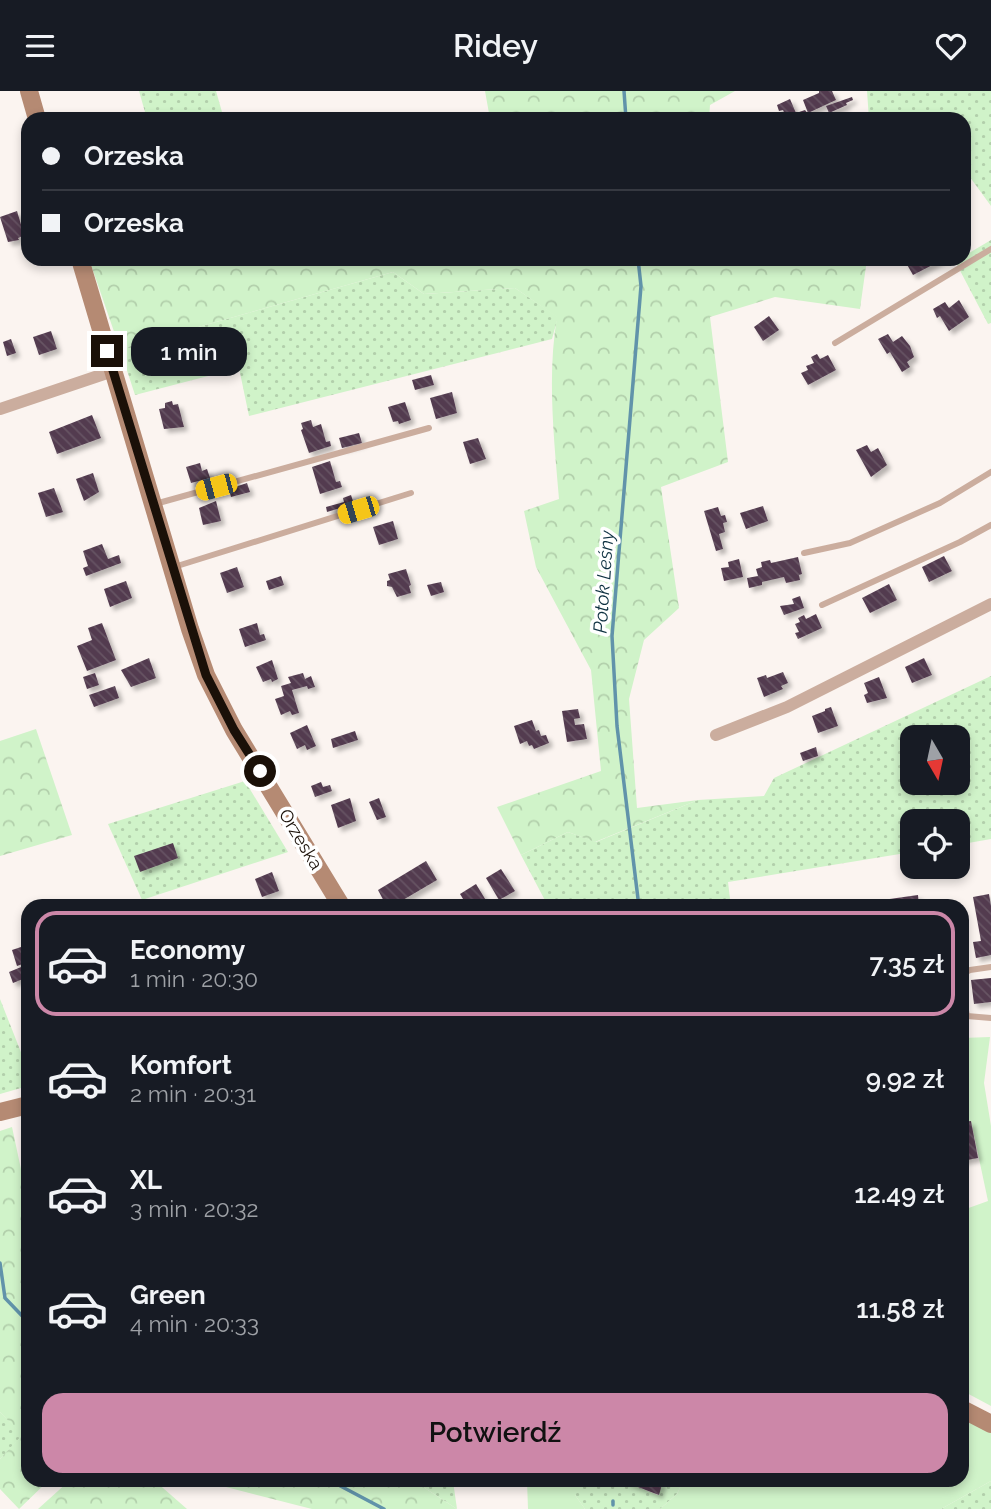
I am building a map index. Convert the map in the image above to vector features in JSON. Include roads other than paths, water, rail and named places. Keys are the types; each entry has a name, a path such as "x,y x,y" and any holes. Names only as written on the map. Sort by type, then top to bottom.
{"street":[{"path":"29,91 35,112"},
{"name":"Orzeska","path":"82,266 206,675 234,730 337,899"},
{"path":"0,409 113,371"},
{"path":"716,735 787,708 991,604"},
{"path":"0,1112 21,1107"},
{"path":"969,1413 991,1424"}],"lane":[{"path":"971,261 991,249"},
{"path":"835,342 962,266"},
{"path":"153,504 429,428"},
{"path":"804,552 849,543 940,503 991,472"},
{"path":"172,567 411,493"},
{"path":"822,605 960,542 991,525"},
{"path":"969,970 991,967"},
{"path":"969,1016 991,1018"}],"waterway":[{"name":"Potok Leśny","path":"624,91 626,112"},
{"name":"Potok Leśny","path":"638,899 617,726 612,636 641,286 639,266"},
{"path":"0,1263 5,1298 21,1315"},
{"path":"342,1487 384,1509"}]}
